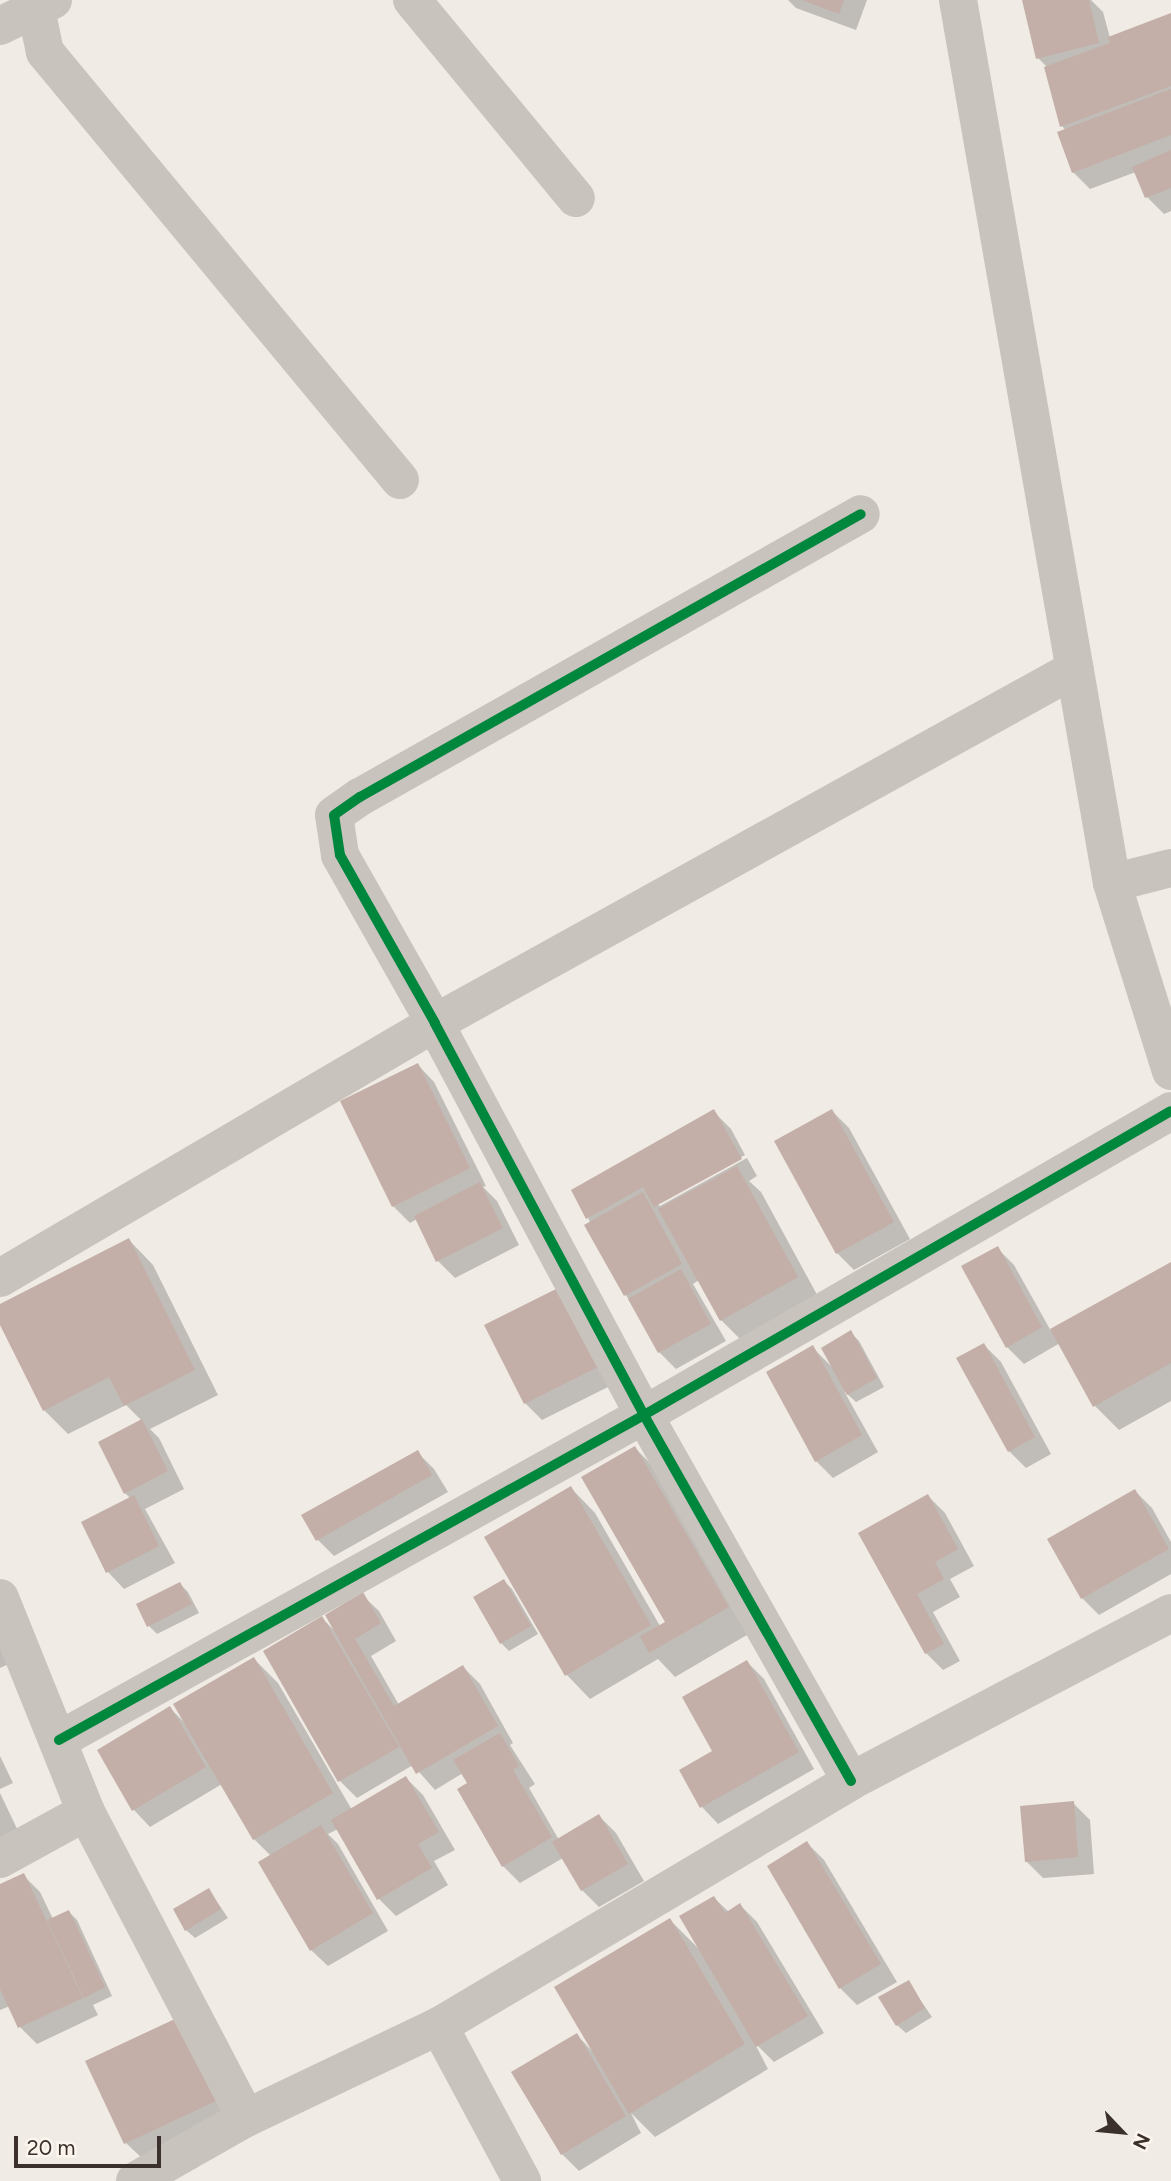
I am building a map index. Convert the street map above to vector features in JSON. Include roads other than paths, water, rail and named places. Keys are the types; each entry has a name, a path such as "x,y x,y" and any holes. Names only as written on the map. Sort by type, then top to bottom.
{"street":[{"path":"412,0 576,198"},
{"path":"958,0 1112,883 1171,1071"},
{"path":"0,26 44,4 45,52 400,480"},
{"path":"851,1781 644,1415 435,1023 340,855 334,815 360,797 861,514"},
{"path":"0,1278 435,1023 1075,669"},
{"path":"1112,883 1171,868"},
{"path":"59,1740 644,1415 1171,1111"},
{"path":"0,1598 86,1812 246,2118"},
{"path":"135,2181 246,2118 439,2026 851,1781 1171,1613"},
{"path":"0,1859 86,1812"},
{"path":"439,2026 523,2181"}]}
